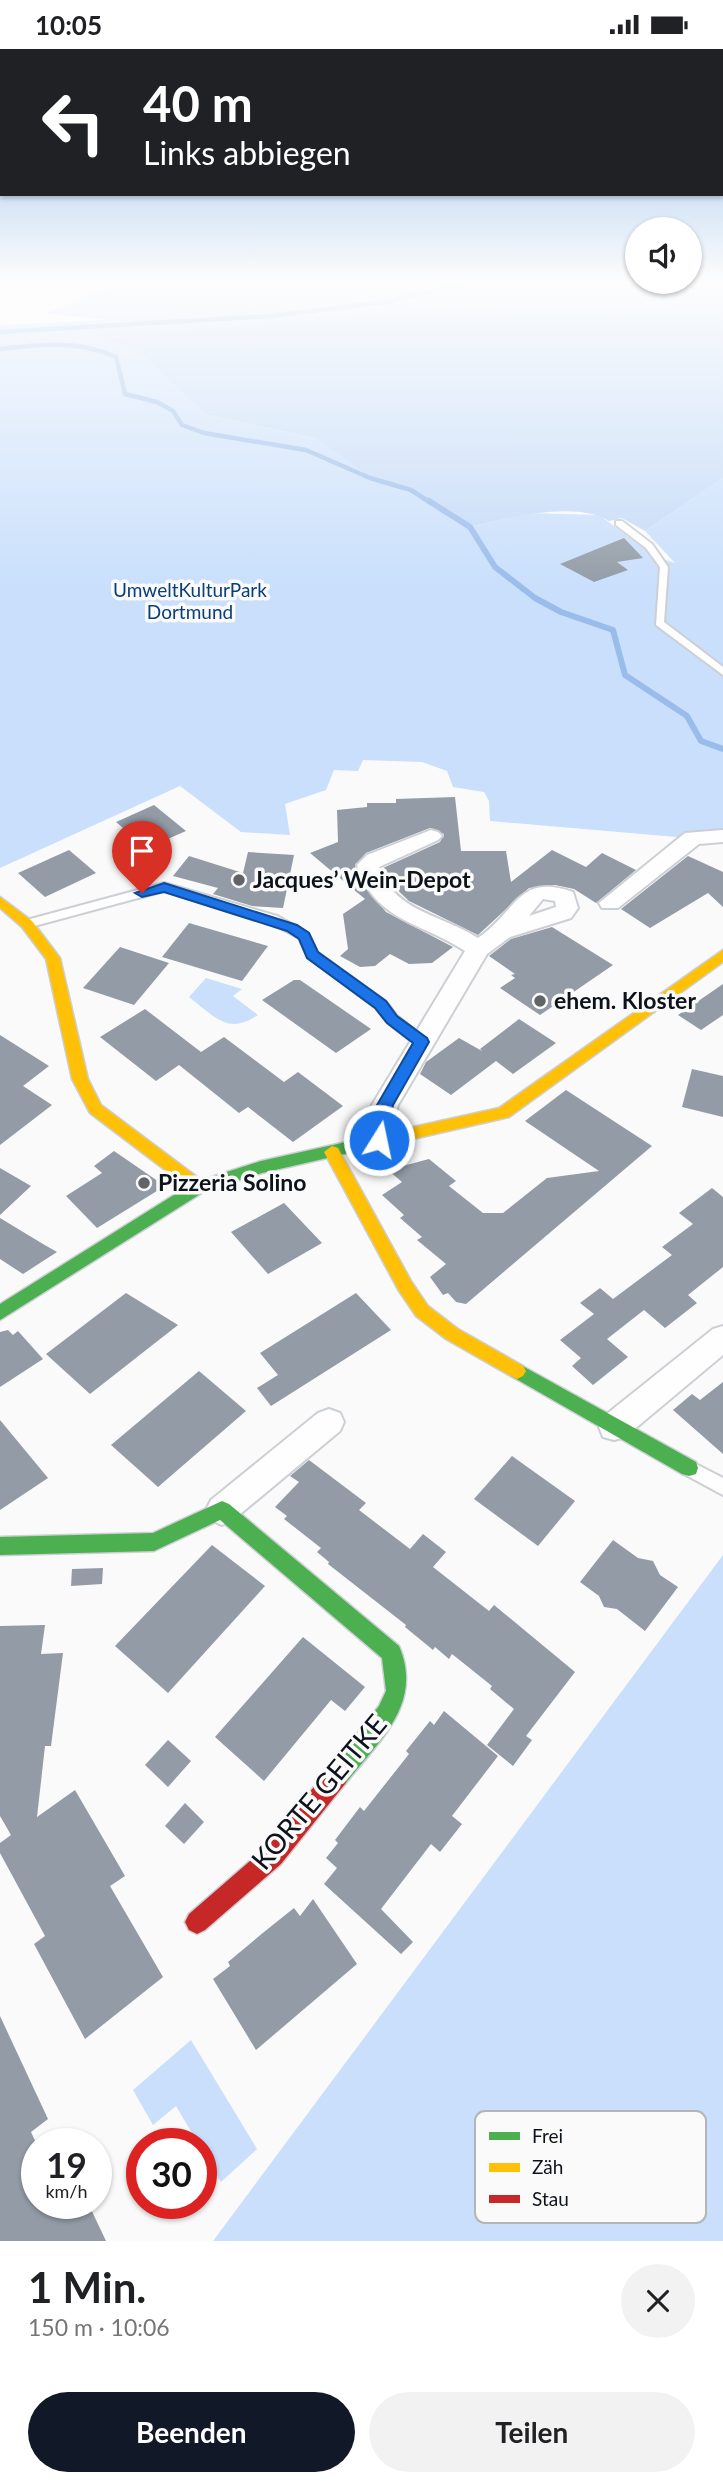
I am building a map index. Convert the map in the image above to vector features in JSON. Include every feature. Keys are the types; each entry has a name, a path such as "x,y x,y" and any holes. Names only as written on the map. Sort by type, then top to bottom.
{"street":[{"path":"431,836 375,860 368,865 370,874 388,901 405,912 468,941 478,949"},
{"path":"610,903 693,838 723,836"},
{"path":"0,901 27,924 52,957 80,1079 95,1109 199,1187"},
{"path":"379,1140 385,1105 421,1042 478,949 502,932"},
{"path":"0,1313 199,1187 261,1167 505,1113 723,955"},
{"path":"332,1152 422,1311 441,1328 689,1468"},
{"path":"614,1426 723,1338"},
{"path":"0,1546 154,1542 222,1510 329,1422"},
{"name":"KORTE GEITKE","path":"197,1922 273,1856 387,1714 397,1692 391,1653 222,1510"}],"lane":[{"path":"619,523 649,546 664,567 659,623 723,672"},
{"path":"27,924 164,887 273,919 304,936 312,954 381,1005 392,1020 421,1042"},
{"path":"689,1468 723,1487"}],"green space":[{"name":"UmweltKulturPark Dortmund","path":"0,386 176,386 205,414 317,439 370,478 411,490 470,527 527,513 599,515 656,557 675,563 645,531 723,478 723,835 677,837 490,821 489,801 484,792 453,787 447,771 422,762 363,760 358,771 334,770 326,790 285,804 290,835 241,832 180,786 0,868"},
{"path":"206,978 242,989 233,996 258,1015 238,1024 230,1024 214,1017 189,997"},
{"path":"723,1555 723,2241 213,2241"},
{"path":"191,2040 257,2149 221,2182 217,2175 217,2128 189,2128 176,2106 153,2125 133,2090"}],"shaded area":[{"path":"176,386 723,386 723,478 645,531 622,518 609,521 595,515 560,511 470,527 411,490 370,478 317,439 205,414"}],"building":[{"path":"624,538 643,558 617,562 628,570 594,582 560,564"},
{"path":"455,797 461,851 506,851 511,882 552,850 586,867 602,853 636,870 596,903 574,889 555,885 529,888 478,935 409,901 388,881 383,868 440,842 444,834 430,828 366,853 355,866 363,885 386,912 453,947 432,963 409,964 390,954 375,966 360,967 340,956 348,949 343,914 365,899 310,853 338,842 337,810 367,807 367,803 396,803 396,799"},
{"path":"154,805 186,831 147,848 116,822"},
{"path":"69,850 96,873 45,897 18,873"},
{"name":"Jacques’ Wein-Depot","path":"248,852 294,855 283,908 252,906 213,894 218,888 173,876 189,856 243,873"},
{"path":"688,856 723,872 723,907 708,893 650,928 621,909"},
{"path":"189,923 268,946 242,981 162,957"},
{"path":"552,927 613,965 540,1015 500,988 515,978 511,975 515,974 489,956 511,939"},
{"path":"120,947 169,963 134,1005 83,988"},
{"path":"294,980 300,980 371,1029 336,1053 262,1000"},
{"path":"723,984 723,1015 701,1030 678,1015"},
{"path":"145,1009 201,1052 224,1037 284,1082 298,1072 343,1106 293,1142 248,1107 239,1113 179,1065 156,1081 100,1037"},
{"path":"519,1019 556,1043 513,1074 496,1061 451,1095 420,1074 426,1062 459,1038 482,1051 480,1049"},
{"path":"0,1035 49,1066 23,1086 52,1105 0,1145"},
{"path":"692,1069 723,1076 723,1117 682,1107"},
{"path":"566,1090 652,1146 466,1304 456,1302 448,1293 443,1295 430,1277 446,1264 417,1240 422,1237 400,1218 404,1215 382,1195 402,1182 388,1170 429,1159 456,1181 449,1186 483,1213 503,1213 547,1178 599,1171 525,1121"},
{"path":"114,1151 165,1186 97,1228 66,1196 102,1173 94,1166"},
{"path":"0,1168 31,1186 0,1215"},
{"path":"712,1188 723,1197 723,1267 688,1295 697,1303 665,1328 644,1310 607,1339 628,1357 593,1385 572,1366 581,1358 560,1340 594,1314 580,1303 600,1288 613,1299 672,1255 662,1247 693,1224 679,1213"},
{"path":"284,1203 322,1243 268,1274 231,1232"},
{"path":"0,1218 57,1252 23,1274 0,1259"},
{"path":"126,1293 178,1325 90,1394 46,1354"},
{"path":"356,1293 391,1330 271,1406 257,1388 278,1375 260,1353"},
{"path":"8,1330 13,1335 18,1331 43,1359 0,1387 0,1332"},
{"path":"199,1371 246,1411 158,1487 111,1445"},
{"path":"723,1382 723,1454 673,1410 692,1394 700,1400"},
{"path":"0,1420 48,1478 0,1510"},
{"path":"512,1456 575,1501 538,1546 474,1499"},
{"path":"309,1460 366,1503 359,1510 410,1549 423,1534 446,1552 433,1567 489,1611 494,1605 575,1672 526,1736 532,1740 513,1766 487,1745 514,1709 490,1689 492,1686 452,1654 449,1659 435,1647 433,1650 405,1627 406,1625 328,1564 317,1552 321,1548 284,1519 287,1516 275,1507 299,1482 290,1476"},
{"path":"613,1540 638,1558 653,1561 660,1575 678,1587 645,1631 617,1609 604,1607 599,1596 580,1582"},
{"path":"212,1545 265,1586 168,1693 115,1646"},
{"path":"103,1568 102,1584 71,1586 72,1569"},
{"path":"45,1625 41,1654 63,1653 51,1746 45,1746 37,1817 75,1790 125,1876 110,1886 163,1977 85,2039 34,1944 45,1936 0,1853 0,1843 11,1835 0,1816 0,1626"},
{"path":"303,1637 365,1687 345,1711 331,1700 264,1781 215,1737"},
{"path":"444,1711 498,1756 452,1816 462,1824 440,1852 431,1844 381,1909 413,1942 401,1954 324,1884 337,1868 326,1858 338,1843 335,1840 360,1807 364,1811 409,1754 406,1751 430,1721 434,1725"},
{"path":"168,1740 191,1761 168,1787 145,1765"},
{"path":"185,1803 204,1822 184,1844 165,1826"},
{"path":"313,1899 357,1964 256,2050 213,1979 230,1966 228,1962 294,1908 300,1916"},
{"path":"0,2016 48,2119 36,2128 21,2128 21,2219 96,2219 106,2241 0,2241"}],"waterway":[{"path":"123,386 125,394 157,402 173,411 182,425 204,433 306,450 370,478 411,490 431,503"},
{"path":"429,501 470,527 495,567 535,598 561,612 613,630 625,675 687,716 701,741 723,749"}],"traffic: fast":[{"path":"0,1313 199,1187 261,1167 391,1138"},
{"path":"517,1371 689,1468"},
{"path":"0,1546 154,1542 222,1510 392,1653 397,1692 387,1714 337,1776"}],"traffic: slow":[{"path":"0,901 27,924 53,958 80,1079 95,1109 199,1187"},
{"path":"391,1138 504,1113 723,955"},
{"path":"332,1152 405,1286 422,1311 452,1334 517,1371"}],"traffic: jam":[{"path":"197,1922 273,1856 337,1776"}],"place":[{"name":"Jacques’ Wein-Depot","path":"239,880"},
{"name":"ehem. Kloster","path":"540,1001"},
{"name":"Pizzeria Solino","path":"144,1183"}],"route":[{"path":"142,893 164,887 273,919 292,928 304,936 312,954 381,1005 392,1020 421,1042 385,1105 379,1140"}]}
